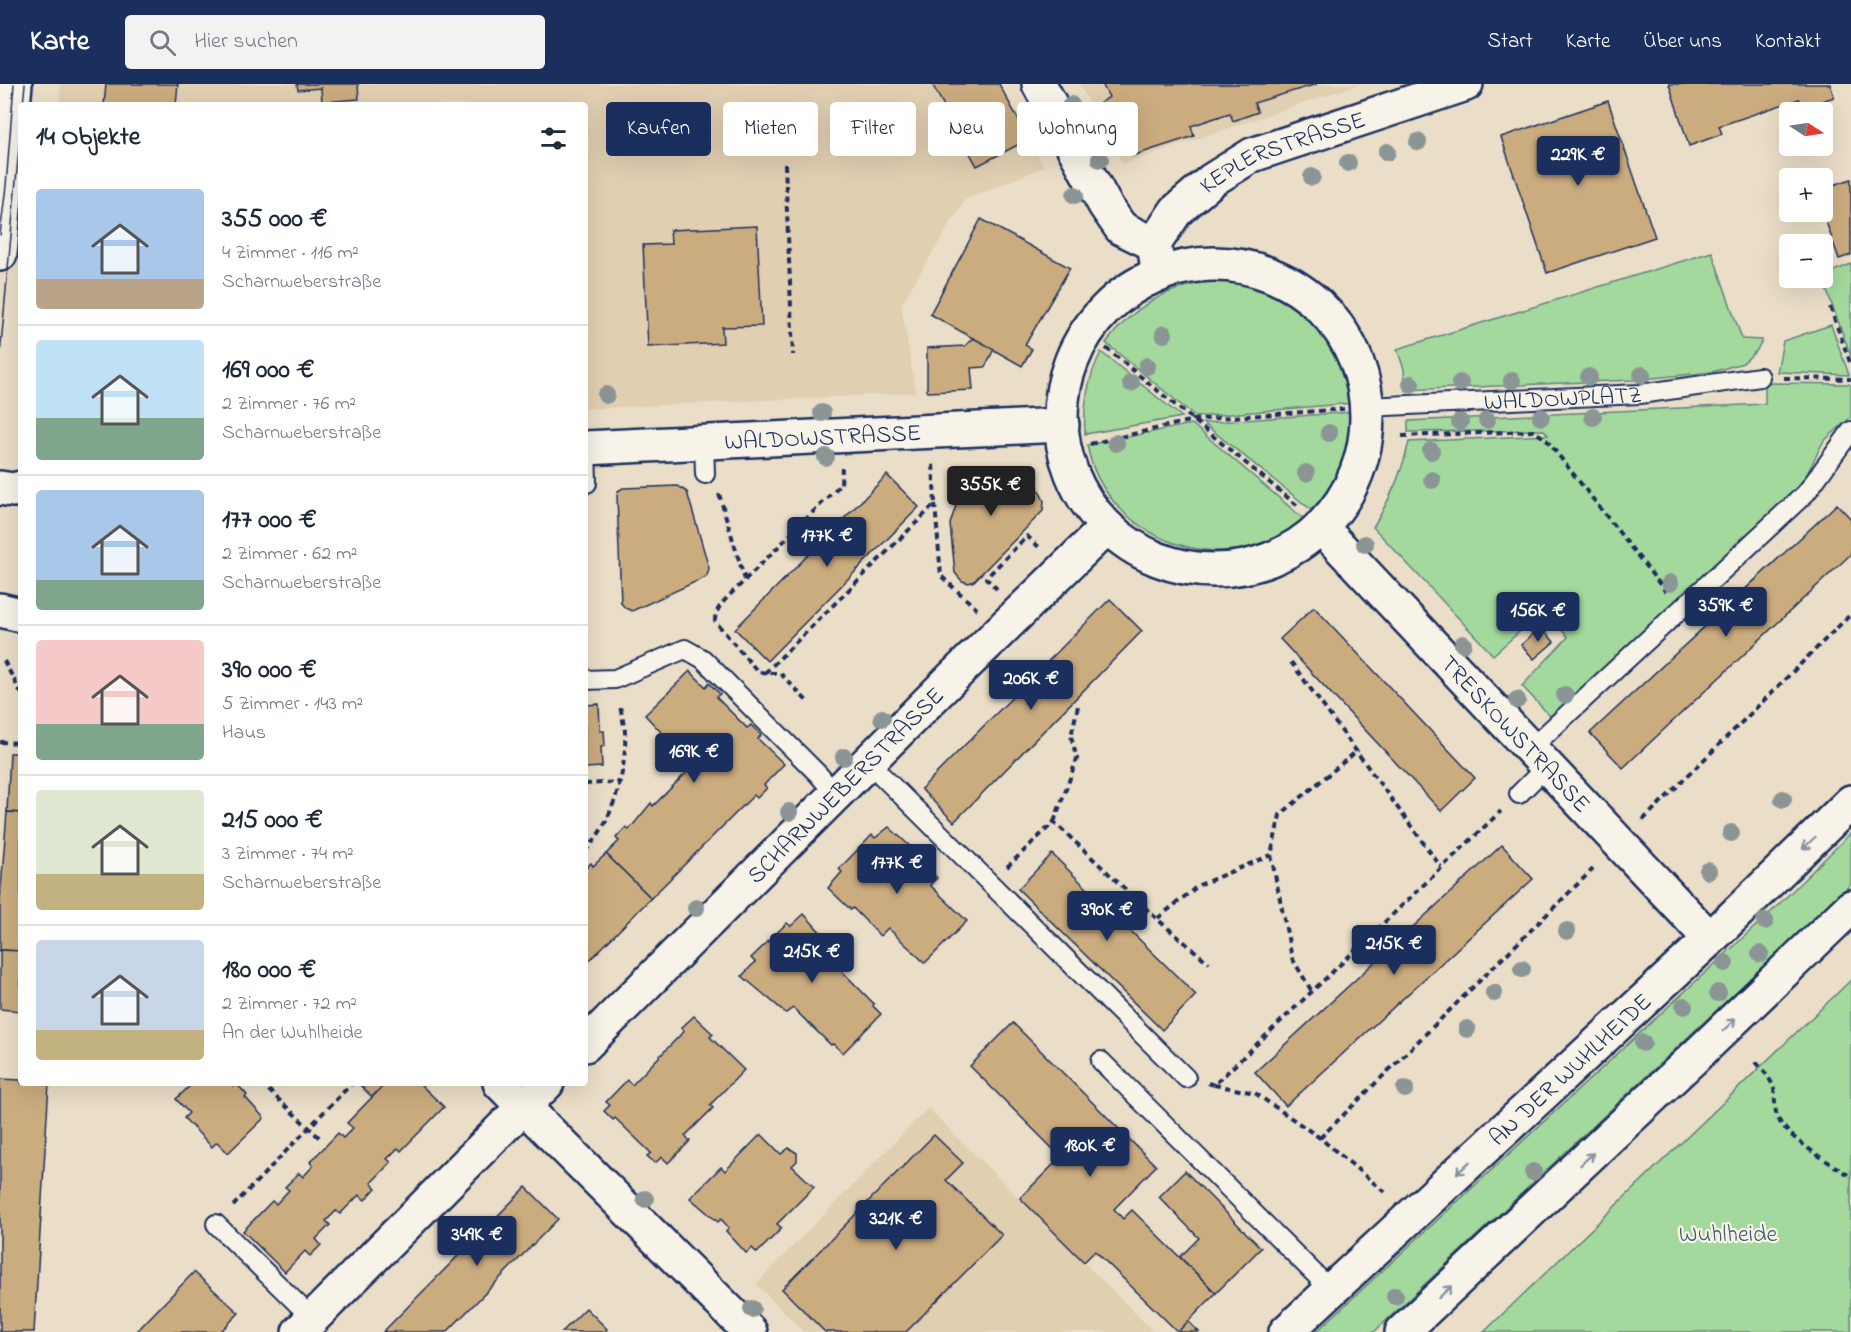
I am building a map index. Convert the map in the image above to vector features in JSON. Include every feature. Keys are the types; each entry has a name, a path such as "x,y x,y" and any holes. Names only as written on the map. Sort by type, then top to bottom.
{"street":[{"path":"0,254 15,84"},
{"path":"1039,84 1105,205 1121,228 1157,259 1187,267 1216,264 1234,266 1271,275 1297,288 1319,306 1338,327 1352,352 1363,381 1367,407 1366,435 1358,470 1343,500 1321,527 1290,551 1253,566 1214,571 1175,566 1138,550 1107,527 1086,501 1074,478 1065,449 1062,425 1066,380 1075,356 1087,333 1102,314 1138,285 1157,259"},
{"name":"KEPLERSTRASSE","path":"1157,259 1176,211 1212,180 1252,155 1466,84"},
{"name":"WALDOWSTRASSE","path":"588,448 705,458 1062,425"},
{"path":"0,488 18,489"},
{"name":"SCHARNWEBERSTRASSE","path":"588,1042 951,679 1107,527"},
{"name":"TRESKOWSTRASSE","path":"1321,527 1710,939"},
{"path":"0,610 18,614"},
{"name":"AN DER WUHLHEIDE","path":"1286,1332 1710,939 1851,802"},
{"path":"1402,1332 1851,907"},
{"path":"503,1086 750,1332"},
{"path":"306,1325 544,1086"}],"lane":[{"name":"WALDOWPLATZ","path":"1367,407 1640,394 1760,377"},
{"path":"1519,794 1539,758 1680,609 1806,493 1851,431"},
{"path":"588,680 615,679 685,649 703,659 818,774 836,795"},
{"path":"869,763 1186,1078"},
{"path":"1101,1061 1331,1290"},
{"path":"216,1224 306,1325"}],"path":[{"path":"785,165 793,355"},
{"path":"1830,307 1851,365"},
{"path":"1106,348 1321,527"},
{"path":"1760,377 1851,379"},
{"path":"1090,444 1192,420 1367,407"},
{"path":"1402,436 1520,430 1533,431 1545,438 1680,609"},
{"path":"933,464 941,576 978,610"},
{"path":"807,701 780,673 758,671 714,617 717,610 745,580 841,484 842,468"},
{"path":"718,490 745,580"},
{"path":"765,673 935,504"},
{"path":"998,589 986,578 1027,536 1040,548"},
{"path":"1640,823 1851,614"},
{"path":"4,662 18,688"},
{"path":"1291,662 1358,750 1441,867"},
{"path":"588,847 602,827 620,782 625,731 615,679"},
{"path":"989,883 1054,822 1077,759 1071,736 1078,706"},
{"path":"0,742 18,743"},
{"path":"1311,990 1292,958 1271,855 1280,816 1358,750"},
{"path":"588,784 620,782"},
{"path":"1214,1085 1519,794"},
{"path":"1054,822 1157,919 1209,963"},
{"path":"1157,919 1199,885 1271,855"},
{"path":"1320,1138 1593,869"},
{"path":"1756,1062 1769,1078 1773,1088 1779,1121 1789,1133 1851,1177"},
{"path":"1186,1078 1255,1093 1320,1138 1388,1195"},
{"path":"264,1086 322,1140"},
{"path":"216,1224 349,1086"}],"shaded area":[{"path":"61,84 999,84 1017,117 1017,156 1038,156 1044,167 965,200 901,304 916,393 588,409 588,102 59,102"},
{"path":"1079,84 1360,84 1123,164 1119,156 1138,156 1138,102 1089,102"},
{"path":"928,1108 1154,1332 804,1332 756,1284"}],"green space":[{"path":"1712,252 1742,339 1762,340 1757,350 1743,363 1712,372 1633,380 1405,390 1404,369 1397,349"},
{"path":"1851,264 1851,356 1826,288 1833,288 1833,271"},
{"path":"1209,282 1251,286 1289,302 1306,313 1333,344 1343,363 1353,403 1196,417 1106,343 1127,319 1151,301 1178,289"},
{"path":"1831,325 1849,375 1777,372 1783,341"},
{"path":"1101,352 1182,417 1085,434 1087,392"},
{"path":"1765,383 1849,384 1851,386 1851,417 1823,442 1805,478 1793,492 1551,717 1522,686 1568,637 1544,610 1493,655 1373,527 1395,486 1409,442 1548,435 1544,430 1408,432 1408,421 1765,404"},
{"path":"1353,412 1352,440 1339,479 1314,512 1203,423"},
{"path":"1192,424 1305,520 1275,539 1242,549 1208,550 1175,543 1144,528 1118,507 1098,479 1087,445"},
{"path":"1851,833 1851,884 1374,1332 1316,1332 1773,910"},
{"name":"Wuhlheide","path":"1851,980 1851,1332 1484,1332"}],"building":[{"path":"106,84 178,84 176,102 104,102"},
{"path":"297,84 358,84 359,99 322,102 321,88 298,90"},
{"path":"932,84 999,84 1017,117 1017,145 1005,151 1005,102 942,102"},
{"path":"1102,84 1317,84 1254,103 1258,112 1233,121 1230,113 1191,126 1194,136 1138,154 1138,102 1102,102 1109,97"},
{"path":"1669,84 1830,84 1834,97 1819,102 1800,102 1799,99 1779,102 1779,106 1719,126 1722,134 1689,146"},
{"path":"1608,101 1655,237 1547,273 1501,137"},
{"path":"972,156 996,156 977,166"},
{"path":"1851,179 1851,255 1839,259 1833,234 1830,234 1826,222 1833,222 1833,185"},
{"path":"981,219 1070,268 1025,345 1032,349 1022,366 930,314"},
{"path":"757,226 762,326 722,327 723,343 648,347 643,245 671,244 670,230"},
{"path":"973,338 994,349 985,367 971,368 973,390 927,392 927,348 965,346"},
{"path":"1021,467 1030,472 1044,501 1043,511 974,581 969,583 962,581 955,573 950,524 966,475 973,470"},
{"path":"887,475 919,507 767,661 735,629"},
{"path":"678,486 687,492 709,568 708,573 706,577 632,611 621,603 618,491 623,488"},
{"path":"1837,504 1851,519 1851,554 1623,768 1590,733"},
{"path":"1110,599 1142,631 954,822 921,789"},
{"path":"1314,607 1475,778 1441,811 1280,639"},
{"path":"1541,627 1554,642 1534,659 1521,645"},
{"path":"690,671 706,687 709,683 720,694 716,697 747,728 751,725 761,735 758,739 784,764 764,785 767,788 757,798 754,795 651,898 606,854 619,841 616,838 626,827 629,830 651,803 653,806 694,765 672,742 669,746 658,736 661,732 645,715"},
{"path":"599,704 600,731 604,731 605,746 601,747 602,767 588,768 588,705"},
{"path":"10,753 18,753 18,813 7,812"},
{"path":"7,812 18,813 18,951 0,950 0,901"},
{"path":"889,827 911,847 909,850 937,878 930,885 967,921 925,963 888,928 880,936 853,908 851,910 828,888 842,872 839,869 872,835 875,838"},
{"path":"1502,845 1533,879 1286,1106 1255,1072"},
{"path":"606,854 651,898 588,962 588,866 591,863 593,866"},
{"path":"1052,854 1196,995 1162,1030 1018,889"},
{"path":"804,914 824,936 823,939 842,956 835,964 881,1014 843,1053 833,1044 831,1045 793,1008 786,1013 742,976 755,962 751,958 787,923 791,926"},
{"path":"0,950 18,951 18,1011 0,1009"},
{"path":"694,1016 713,1034 710,1037 744,1070 710,1105 713,1108 685,1136 690,1141 668,1163 662,1157 655,1163 647,1156 651,1153 615,1118 613,1120 604,1111 610,1105 606,1102 627,1080 632,1085 684,1031 681,1028"},
{"path":"1013,1023 1156,1166 1114,1209 1123,1219 1132,1210 1216,1293 1178,1332 1095,1251 1084,1262 1020,1198 1061,1157 970,1066"},
{"path":"0,1079 18,1080 18,1086 49,1086 34,1332 0,1332"},
{"path":"190,1086 239,1086 247,1095 245,1097 264,1118 228,1153 217,1142 212,1147 184,1118 189,1113 176,1099"},
{"path":"361,1086 383,1086 372,1097"},
{"path":"383,1086 422,1086 444,1107 401,1151 398,1148 387,1159 391,1162 371,1183 376,1188 365,1200 359,1195 340,1214 336,1211 326,1221 330,1225 316,1239 321,1245 310,1256 305,1251 285,1272 243,1231 272,1201 276,1204 289,1190 285,1187 299,1173 303,1177 313,1166 310,1162 338,1133 343,1138 353,1128 347,1123"},
{"path":"761,1134 781,1154 789,1148 797,1153 797,1161 792,1166 814,1187 777,1224 782,1228 757,1253 752,1248 746,1253 726,1231 729,1228 721,1219 718,1222 690,1198 721,1167 725,1171"},
{"path":"934,1135 963,1163 946,1180 1002,1235 906,1332 825,1332 782,1289"},
{"path":"1185,1171 1261,1248 1216,1293 1180,1257 1199,1238 1159,1197"},
{"path":"526,1187 558,1219 447,1332 383,1332"},
{"path":"194,1272 239,1313 220,1332 136,1332"},
{"path":"586,1308 607,1329 605,1332 562,1332"},
{"path":"1188,1321 1199,1332 1178,1332"}],"tram line":[{"path":"0,235 14,84"},
{"path":"23,102 25,84"},
{"path":"0,356 18,159"}]}
